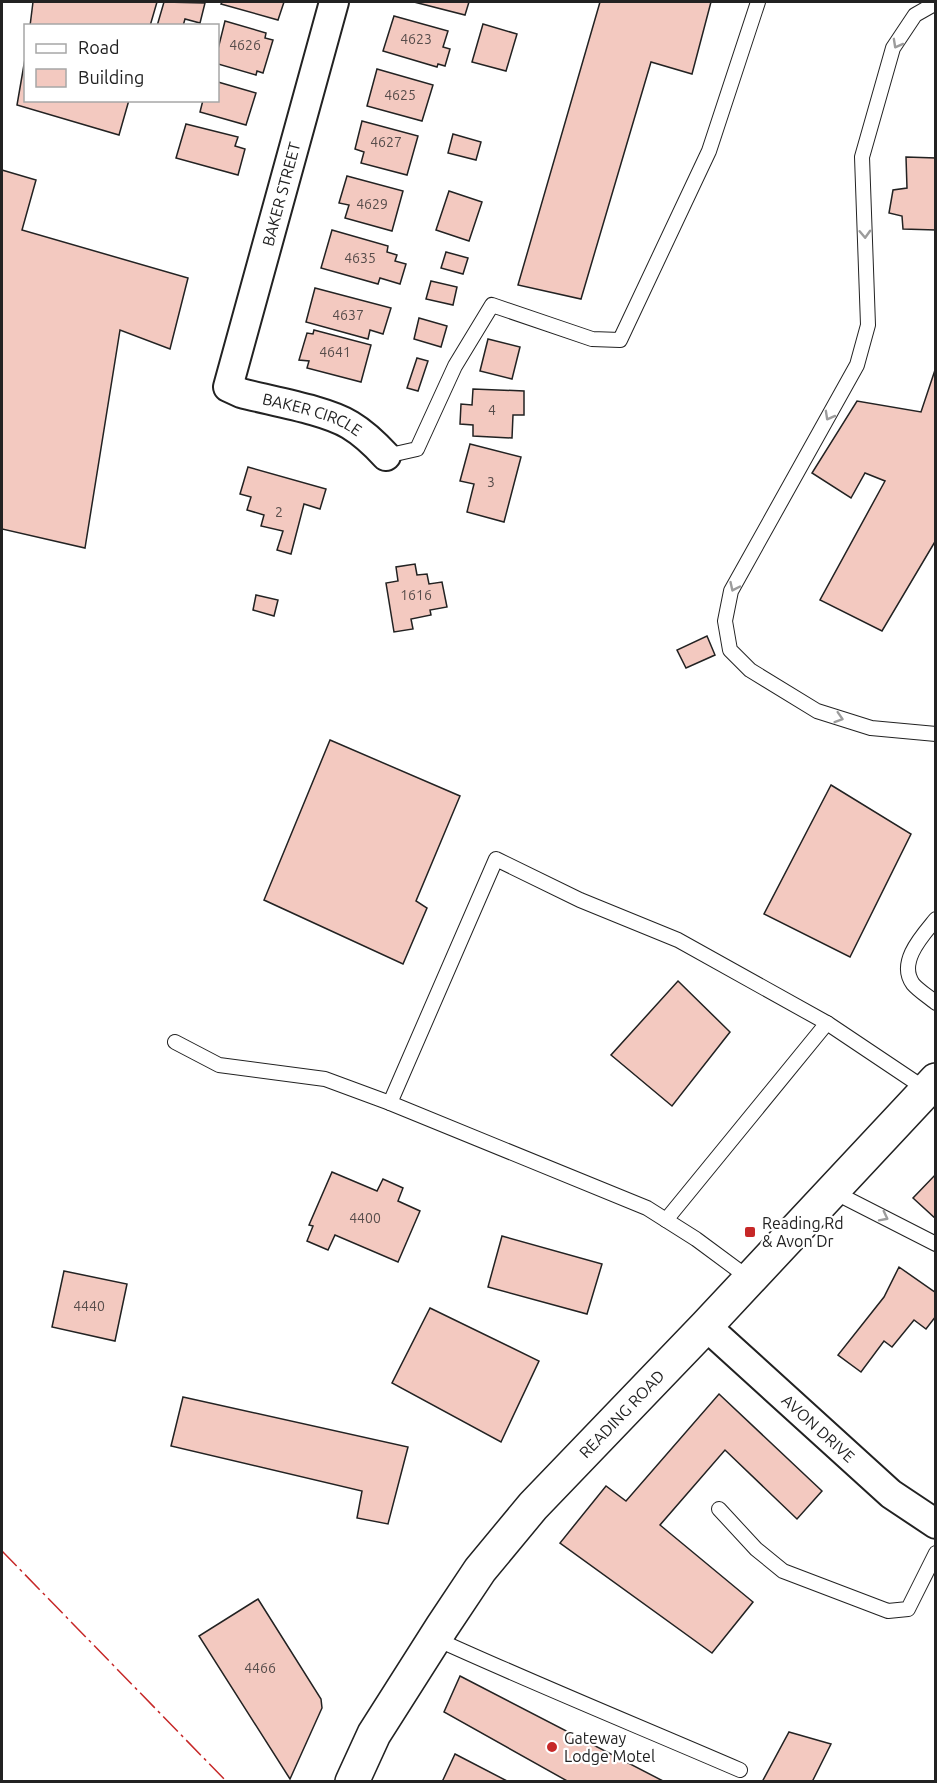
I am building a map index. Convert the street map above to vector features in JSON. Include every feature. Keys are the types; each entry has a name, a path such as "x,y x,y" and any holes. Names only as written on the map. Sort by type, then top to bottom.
{"main road":[{"name":"READING ROAD","path":"352,1782 374,1734 434,1638 480,1570 533,1506 706,1326 931,1085"}],"street":[{"name":"BAKER STREET","path":"228,387 334,2"},
{"name":"BAKER CIRCLE","path":"228,387 241,393 324,415 348,424 369,438 386,456"},
{"name":"AVON DRIVE","path":"706,1326 891,1494 936,1524"}],"lane":[{"path":"386,456 417,449 455,366 492,305 592,339 620,340 708,151 758,2"},
{"path":"936,3 915,15 893,48 862,156 868,325 857,365 731,591 725,621 730,650 750,670 817,711 871,728 936,734"},
{"path":"390,1102 496,859 580,900 678,940 827,1023 931,1085"},
{"path":"936,919 913,948 909,967 912,983 936,1003"},
{"path":"666,1220 827,1023"},
{"path":"175,1042 219,1065 325,1079 390,1102 647,1208 696,1239 750,1279"},
{"path":"832,1191 936,1244"},
{"path":"719,1509 756,1549 783,1571 888,1611 908,1609 936,1553"},
{"path":"434,1638 740,1770"}],"building":[{"path":"33,2 157,2 151,24 30,24"},
{"path":"164,2 205,3 200,23 185,19 184,24 158,24"},
{"path":"222,2 284,2 278,20 221,4"},
{"path":"414,2 469,2 465,15"},
{"path":"600,2 711,2 692,74 651,62 581,299 518,285"},
{"path":"394,16 448,31 443,47 450,49 445,66 438,64 437,67 383,51"},
{"path":"225,21 266,33 265,38 273,40 263,73 257,71 256,75 219,64 219,45"},
{"path":"483,24 517,34 506,71 472,62"},
{"path":"24,65 24,102 128,102 119,135 17,105"},
{"path":"377,69 433,85 422,121 367,106"},
{"path":"219,82 256,93 246,125 200,112 202,102 219,102"},
{"path":"362,121 418,136 407,175 361,163 364,152 355,149"},
{"path":"186,124 238,137 235,146 245,149 238,175 176,158"},
{"path":"453,134 481,142 476,160 448,153"},
{"path":"906,157 936,158 936,230 903,229 902,216 889,213 893,190 907,188"},
{"path":"2,170 36,180 22,230 188,278 170,349 120,330 85,548 2,529"},
{"path":"347,176 403,191 392,231 345,218 349,205 339,203"},
{"path":"449,191 482,202 469,241 436,230"},
{"path":"332,230 388,246 387,252 397,255 395,261 406,264 400,284 380,278 378,284 321,268"},
{"path":"446,252 468,258 463,274 441,268"},
{"path":"431,281 457,287 453,305 426,299"},
{"path":"315,288 391,308 383,334 370,330 368,339 306,322"},
{"path":"419,318 447,326 441,347 414,339"},
{"path":"314,330 371,345 361,382 307,368 309,361 299,360 307,333 313,334"},
{"path":"488,339 520,347 512,379 480,371"},
{"path":"417,358 428,361 418,391 407,388"},
{"path":"936,367 936,540 882,631 820,600 885,481 865,473 851,498 812,473 857,401 921,412"},
{"path":"473,389 524,391 524,415 513,415 512,438 473,436 473,425 460,424 461,404 472,405"},
{"path":"470,444 521,457 504,522 467,512 474,484 460,481"},
{"path":"248,467 326,489 320,509 304,504 291,554 277,550 283,531 261,526 264,515 247,510 251,497 240,494"},
{"path":"415,564 417,575 427,574 429,584 442,582 447,607 430,610 431,615 411,619 413,629 394,632 386,583 398,581 396,567"},
{"path":"256,595 278,600 274,616 253,610"},
{"path":"707,636 715,655 686,668 677,650"},
{"path":"330,740 460,796 416,901 427,908 403,964 264,900"},
{"path":"831,785 911,834 850,957 764,914"},
{"path":"678,981 730,1032 672,1106 611,1055"},
{"path":"332,1172 377,1191 383,1179 403,1188 398,1201 420,1211 398,1262 335,1235 328,1250 307,1241 313,1226 309,1225"},
{"path":"936,1174 936,1219 913,1198"},
{"path":"502,1236 602,1264 587,1314 488,1287"},
{"path":"899,1267 936,1293 936,1316 926,1329 914,1320 892,1347 884,1341 861,1372 838,1355 884,1297"},
{"path":"64,1271 127,1284 115,1341 52,1327"},
{"path":"430,1308 539,1361 501,1442 392,1383"},
{"path":"719,1394 822,1491 797,1519 725,1450 660,1525 753,1602 712,1653 560,1543 606,1486 626,1501"},
{"path":"183,1397 408,1447 388,1524 357,1518 362,1491 171,1446"},
{"path":"258,1599 321,1699 322,1708 290,1779 199,1636"},
{"name":"Gateway Lodge Motel","path":"460,1676 665,1782 569,1782 444,1712"},
{"path":"789,1732 831,1744 812,1782 762,1782"},
{"path":"455,1754 509,1782 442,1782"}],"power":[{"path":"2,1551 227,1782"}],"place":[{"name":"Reading Rd & Avon Dr","path":"750,1232"},
{"name":"Gateway Lodge Motel","path":"552,1747"}]}
